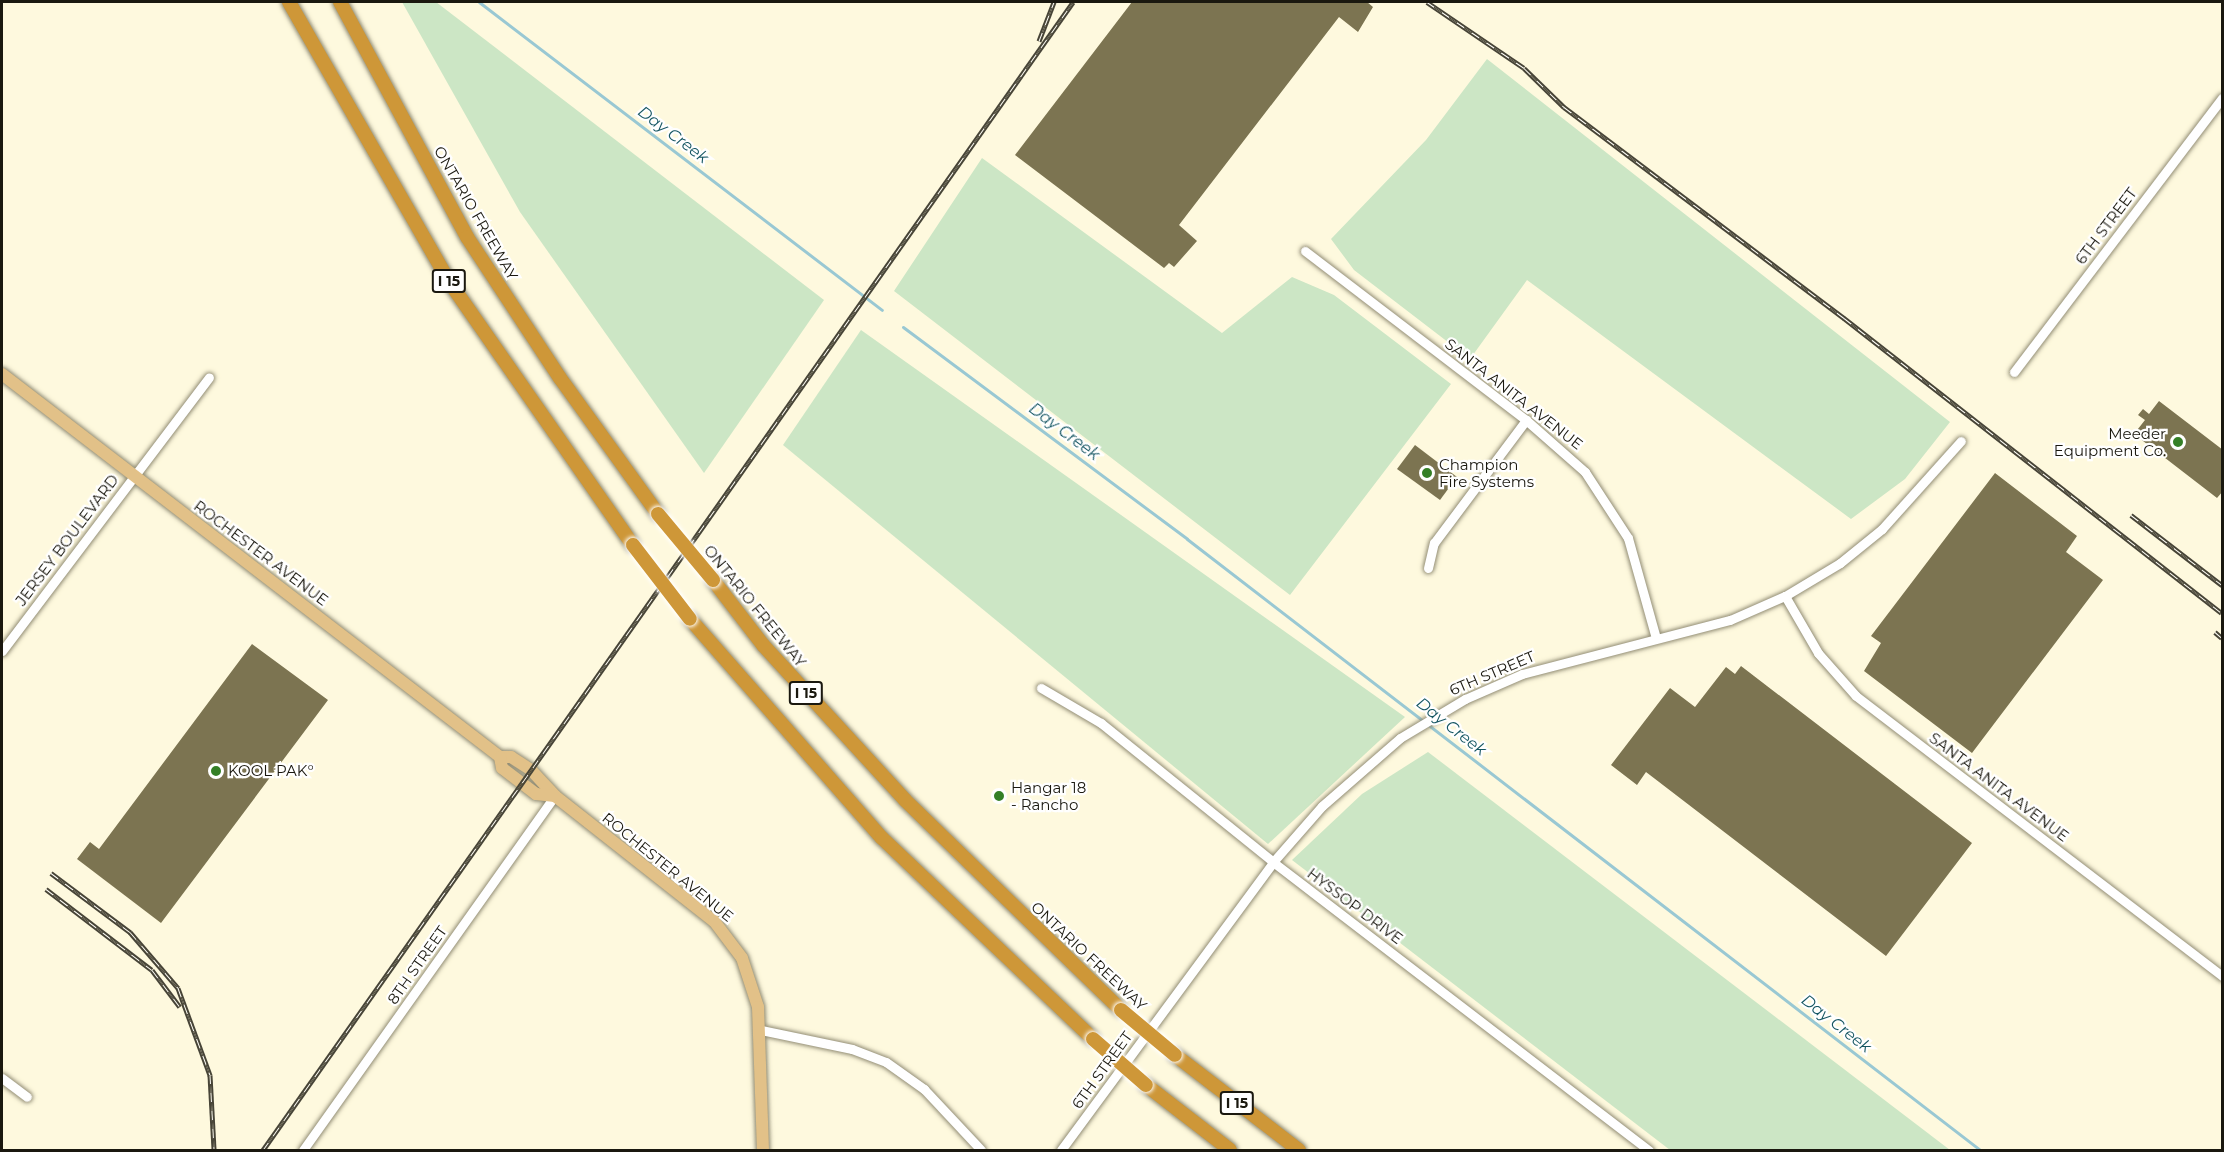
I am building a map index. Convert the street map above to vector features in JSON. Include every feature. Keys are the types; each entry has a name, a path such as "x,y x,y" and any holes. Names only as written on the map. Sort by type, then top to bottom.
{"highway":[{"name":"I 15","path":"289,2 448,280 633,545 690,619 882,838 1093,1040 1146,1085 1230,1150"},
{"name":"ONTARIO FREEWAY","path":"340,2 467,237 560,378 658,514 763,645 960,857 1121,1010 1175,1055 1299,1150"}],"main road":[{"name":"ROCHESTER AVENUE","path":"2,374 500,757 511,757 531,770 555,796 727,934 747,968 761,1030 762,1150"}],"street":[{"name":"6TH STREET","path":"2014,372 2223,98"},
{"name":"SANTA ANITA AVENUE","path":"1305,251 1526,420 1573,459 1609,504 1636,558 1656,639"},
{"name":"JERSEY BOULEVARD","path":"2,651 209,377"},
{"path":"1428,568 1434,543 1526,420"},
{"name":"6TH STREET","path":"1061,1150 1273,862 1322,806 1400,738 1446,710 1522,674 1730,620 1785,596 1840,563 1882,529 1961,441"},
{"name":"SANTA ANITA AVENUE","path":"1785,596 1818,653 1856,696 2223,976"},
{"name":"HYSSOP DRIVE","path":"1041,688 1101,723 1273,862 1649,1150"},
{"name":"8TH STREET","path":"303,1150 555,796"},
{"path":"761,1030 886,1062 924,1089 981,1150"},
{"path":"2,1078 27,1097"}],"green space":[{"path":"402,2 436,2 824,300 704,473 520,212"},
{"path":"1487,59 1950,422 1905,479 1851,519 1527,280 1470,359 1354,270 1331,239 1426,140"},
{"path":"982,158 1222,333 1292,277 1334,295 1451,384 1290,595 894,291"},
{"path":"861,330 1405,717 1268,844 783,445"},
{"path":"1428,752 1950,1150 1670,1150 1292,860 1362,794"}],"building":[{"path":"1132,2 1367,2 1373,7 1358,32 1339,17 1179,225 1197,241 1174,267 1169,263 1164,268 1015,155"},
{"name":"Meeder Equipment Co.","path":"2159,401 2223,450 2223,491 2217,498 2134,434 2145,420 2138,415 2143,409 2149,414"},
{"name":"Champion Fire Systems","path":"1415,445 1457,477 1440,500 1397,469"},
{"path":"1995,473 2077,536 2066,552 2103,580 1972,753 1864,671 1881,643 1871,636"},
{"name":"KOOL PAK°","path":"252,644 328,700 161,923 77,859 90,842 99,849"},
{"path":"1741,666 1972,843 1886,956 1646,772 1637,785 1611,765 1670,688 1695,707 1726,667 1735,674"}],"waterway":[{"name":"Day Creek","path":"479,2 882,310"},
{"name":"Day Creek","path":"903,327 1187,539 1980,1150"}],"railway":[{"path":"1039,41 1054,2"},
{"path":"263,1150 1073,2"},
{"path":"1427,2 1524,68 1564,107 1844,318 2222,613"},
{"path":"2131,515 2222,585"},
{"path":"2215,632 2222,638"},
{"path":"51,873 130,932 178,988 210,1075 214,1150"},
{"path":"46,889 152,970 180,1007"}],"place":[{"name":"Meeder Equipment Co.","path":"2178,442"},
{"name":"Champion Fire Systems","path":"1427,473"},
{"name":"KOOL PAK°","path":"216,771"},
{"name":"Hangar 18 - Rancho","path":"999,796"}]}
